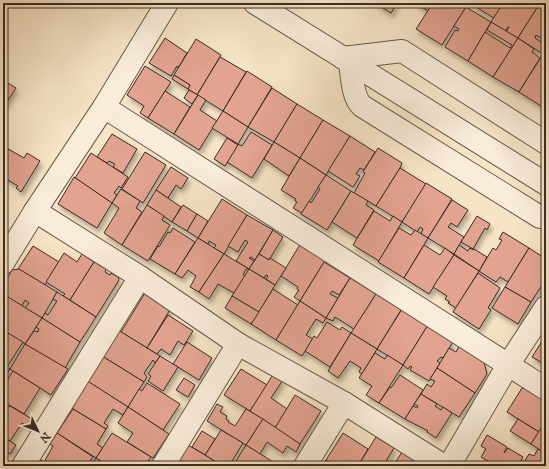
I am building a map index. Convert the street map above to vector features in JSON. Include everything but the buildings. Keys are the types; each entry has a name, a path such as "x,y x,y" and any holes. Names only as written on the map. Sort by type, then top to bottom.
{"street":[{"path":"3,263 34,211 104,107 167,3"},
{"path":"261,5 346,60 546,184"},
{"path":"346,60 402,51 546,143"},
{"path":"346,60 358,102 362,106 540,217 546,217"},
{"path":"104,107 546,388"},
{"path":"34,211 140,277 238,344 344,403 444,466"},
{"path":"23,466 140,277"},
{"path":"449,466 508,365 546,307"},
{"path":"163,466 238,344"},
{"path":"305,466 344,403"}]}
